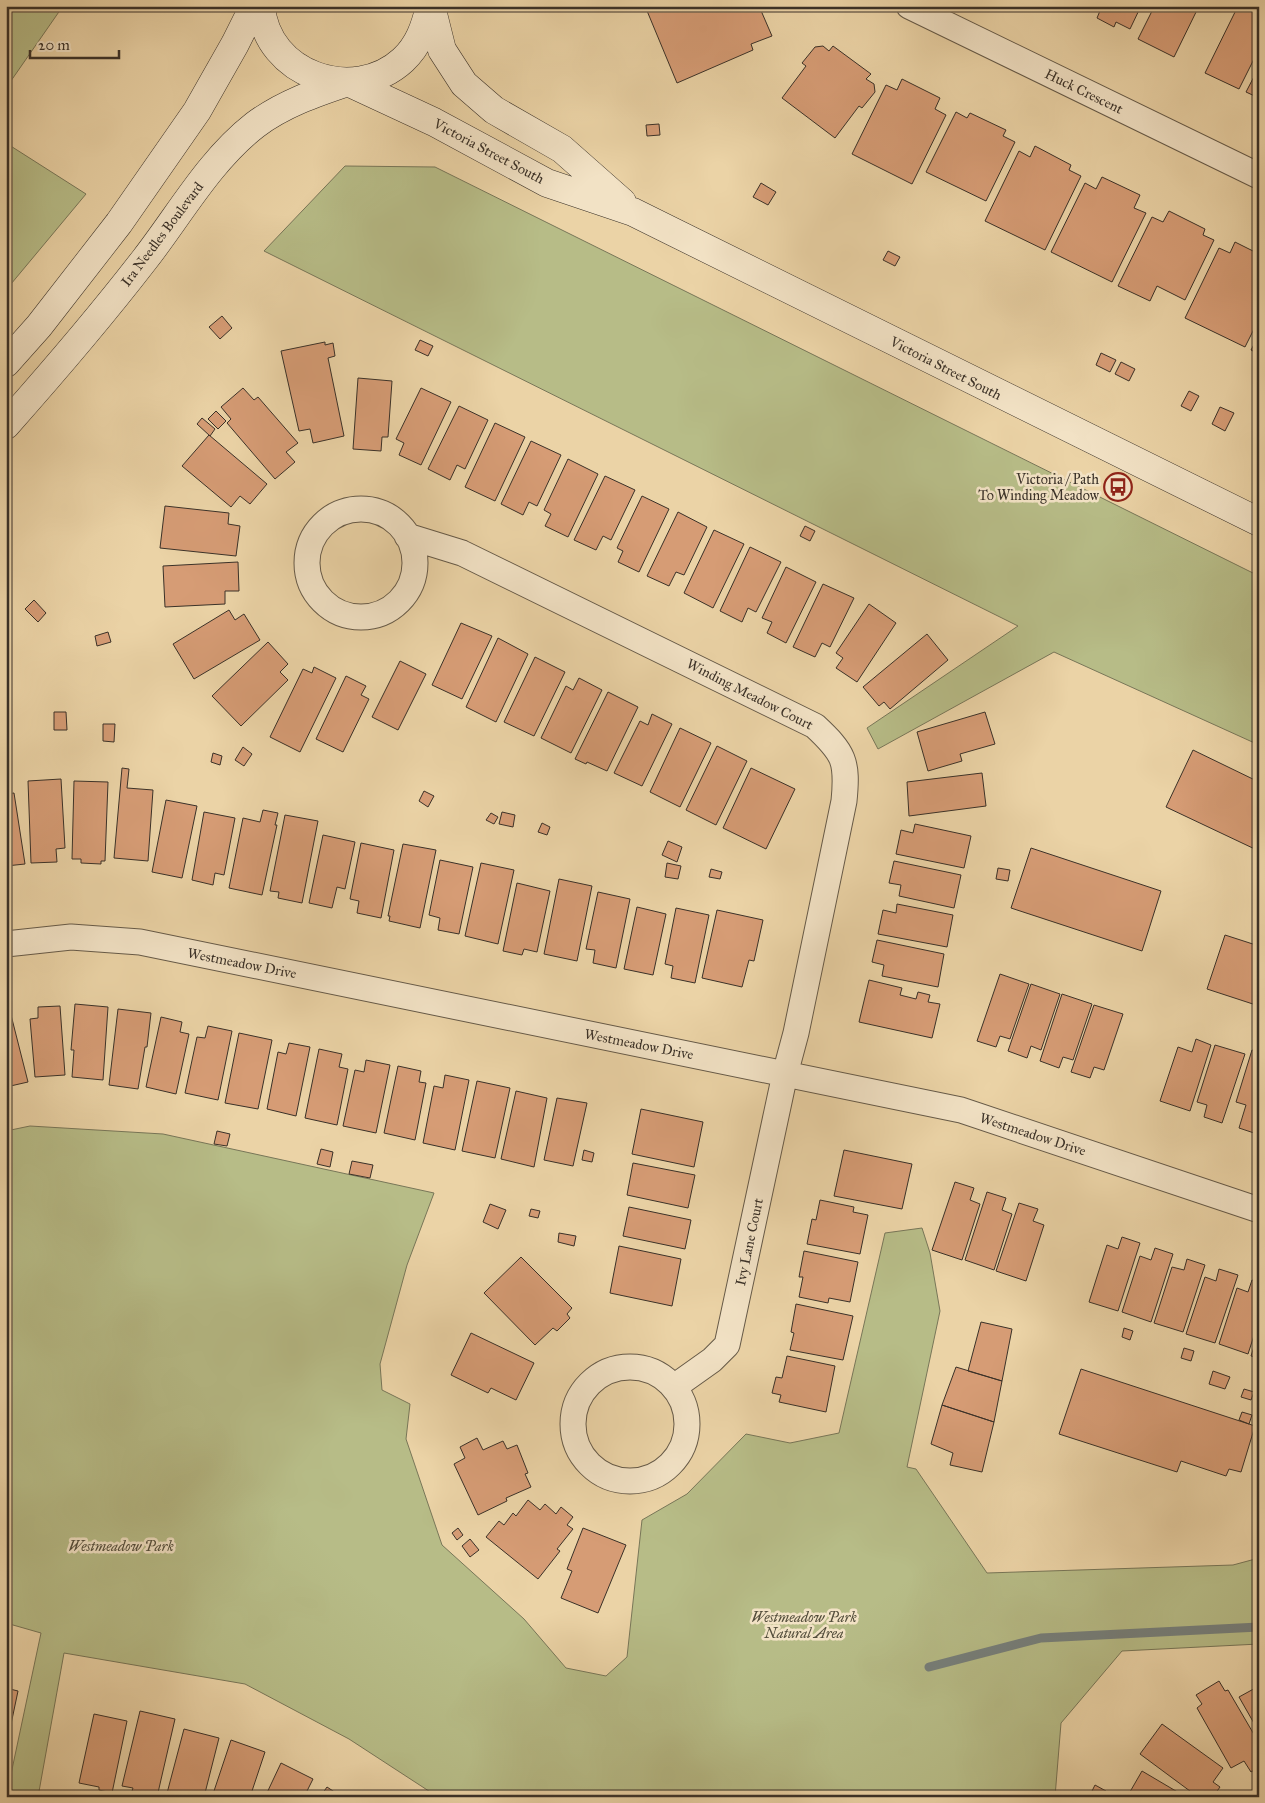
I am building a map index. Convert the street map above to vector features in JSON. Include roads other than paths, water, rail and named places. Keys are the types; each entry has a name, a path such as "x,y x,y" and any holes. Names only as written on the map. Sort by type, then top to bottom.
{"main road":[{"path":"6,363 39,326 119,223 197,111 254,6"},
{"path":"261,6 266,29 282,54 293,64 307,73 322,79 348,82 372,78 389,70 403,60 415,47 423,32 430,6"},
{"name":"Victoria Street South","path":"430,6 442,50 464,84 494,110 562,149 633,212"},
{"name":"Victoria Street South","path":"348,82 434,122 548,183 633,212 1259,522"},
{"name":"Ira Needles Boulevard","path":"6,425 145,259 205,178 233,145 256,125 282,109 310,95 348,82"}],"street":[{"name":"Huck Crescent","path":"909,6 1259,176"},
{"name":"Winding Meadow Court","path":"408,536 413,551 414,568 410,585 401,599 388,610 372,616 355,617 339,613 325,603 313,589 307,571 308,552 314,535 326,521 342,512 361,509 379,512 395,521 408,536 462,553 815,726 830,740 842,756 846,775 844,801 786,1074"},
{"name":"Westmeadow Drive","path":"6,944 70,937 140,942 961,1110 1259,1210"},
{"name":"Ivy Lane Court","path":"674,1387 712,1360 727,1345 786,1074"},
{"path":"623,1367 642,1368 660,1374 674,1387 684,1403 688,1421 685,1440 677,1457 664,1470 647,1479 628,1481 610,1477 594,1467 581,1453 574,1436 574,1417 578,1399 590,1383 605,1372 623,1367"}],"waterway":[{"path":"929,1667 1041,1638 1259,1627"}],"place":[{"name":"Victoria / Path To Winding Meadow","path":"1118,487"}],"park label":[{"name":"Westmeadow Park","path":"121,1546"},
{"name":"Westmeadow Park Natural Area","path":"804,1625"}]}
